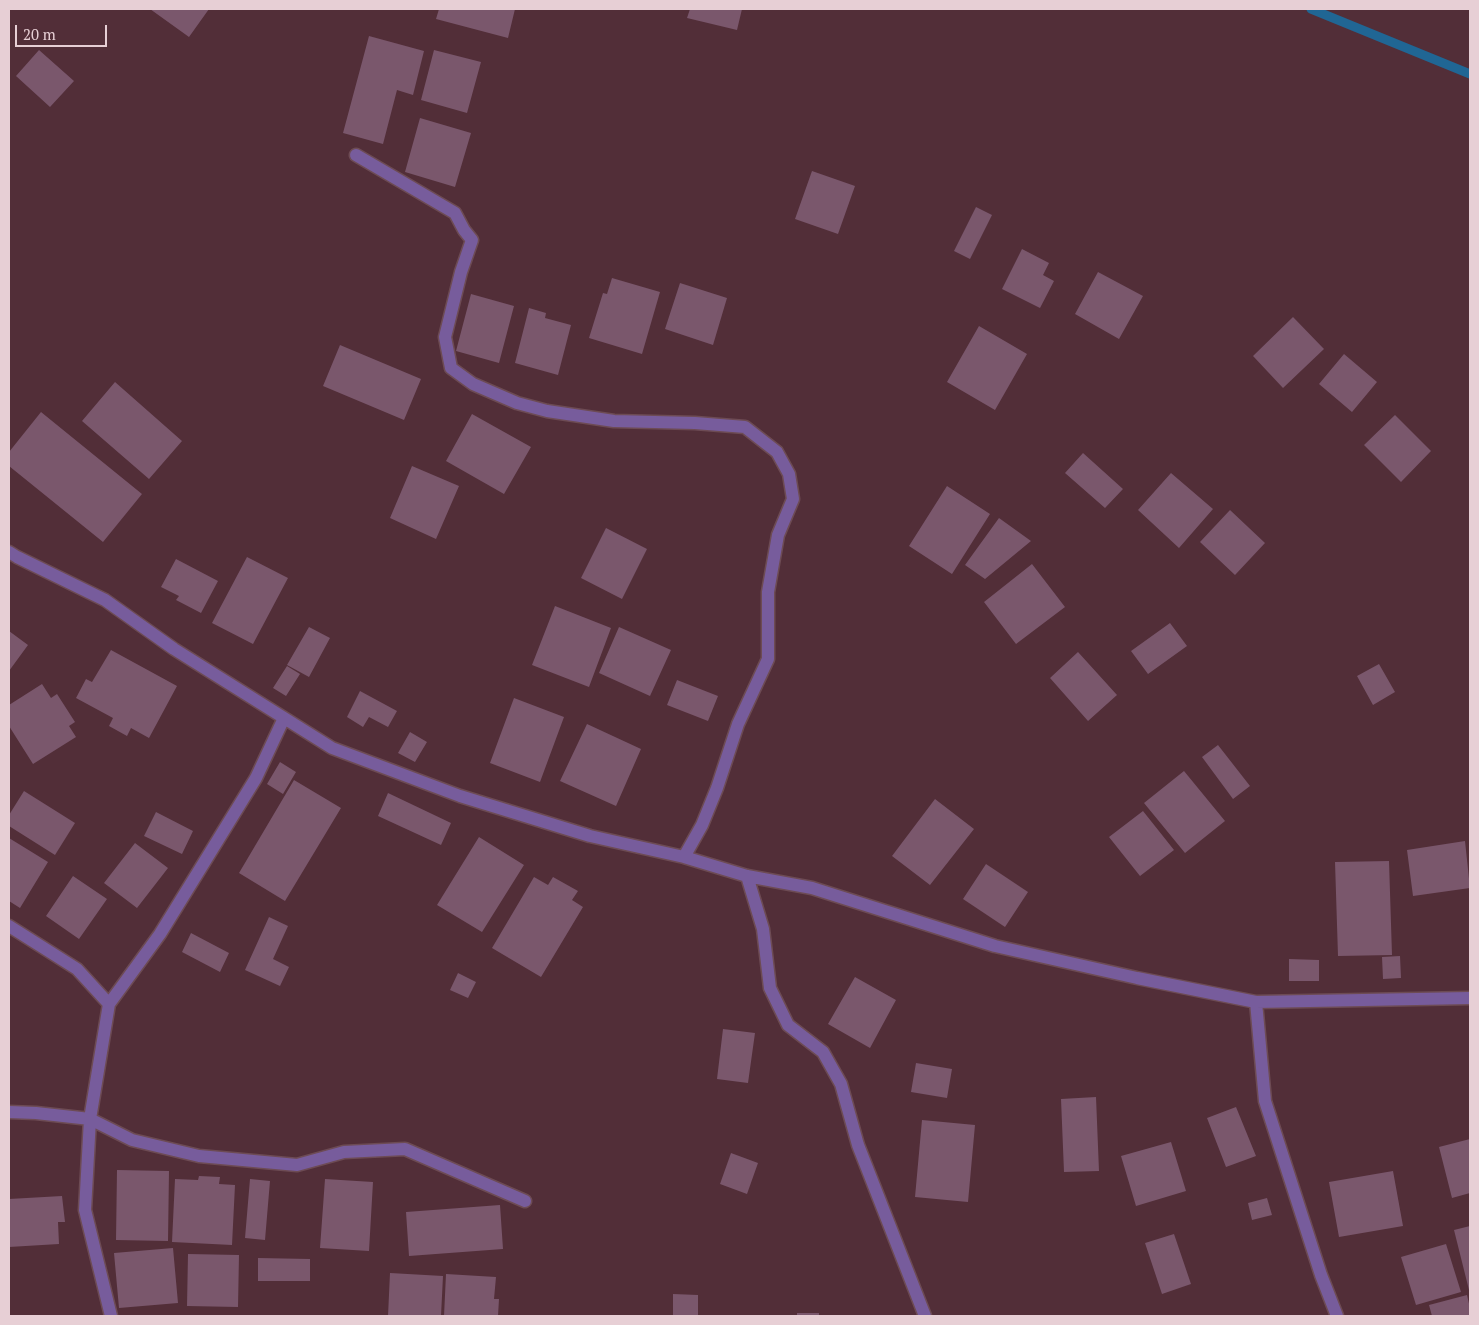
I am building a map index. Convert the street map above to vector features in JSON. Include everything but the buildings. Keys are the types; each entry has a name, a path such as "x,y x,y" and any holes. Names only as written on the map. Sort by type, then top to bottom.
{"street":[{"path":"356,155 455,212 464,230 472,240 461,272 445,337 451,368 473,384 517,404 547,411 614,421 695,423 745,427 777,452 790,474 793,499 778,535 768,592 768,659 738,724 717,788 702,824 684,857"},
{"path":"9,552 105,600 174,649 332,748 460,796 590,836 684,857 748,876 812,888 995,946 1136,978 1256,1002 1470,998"},
{"path":"111,1316 85,1210 90,1119 109,1004 160,934 205,862 256,778 284,718"},
{"path":"748,876 764,929 770,988 788,1025 823,1052 841,1084 858,1145 925,1316"},
{"path":"9,926 77,969 109,1004"},
{"path":"1256,1002 1266,1101 1321,1275 1337,1316"},
{"path":"9,1112 36,1112 90,1119 132,1140 199,1156 297,1165 344,1152 405,1149 525,1201"}],"waterway":[{"path":"1311,9 1470,74"}]}
